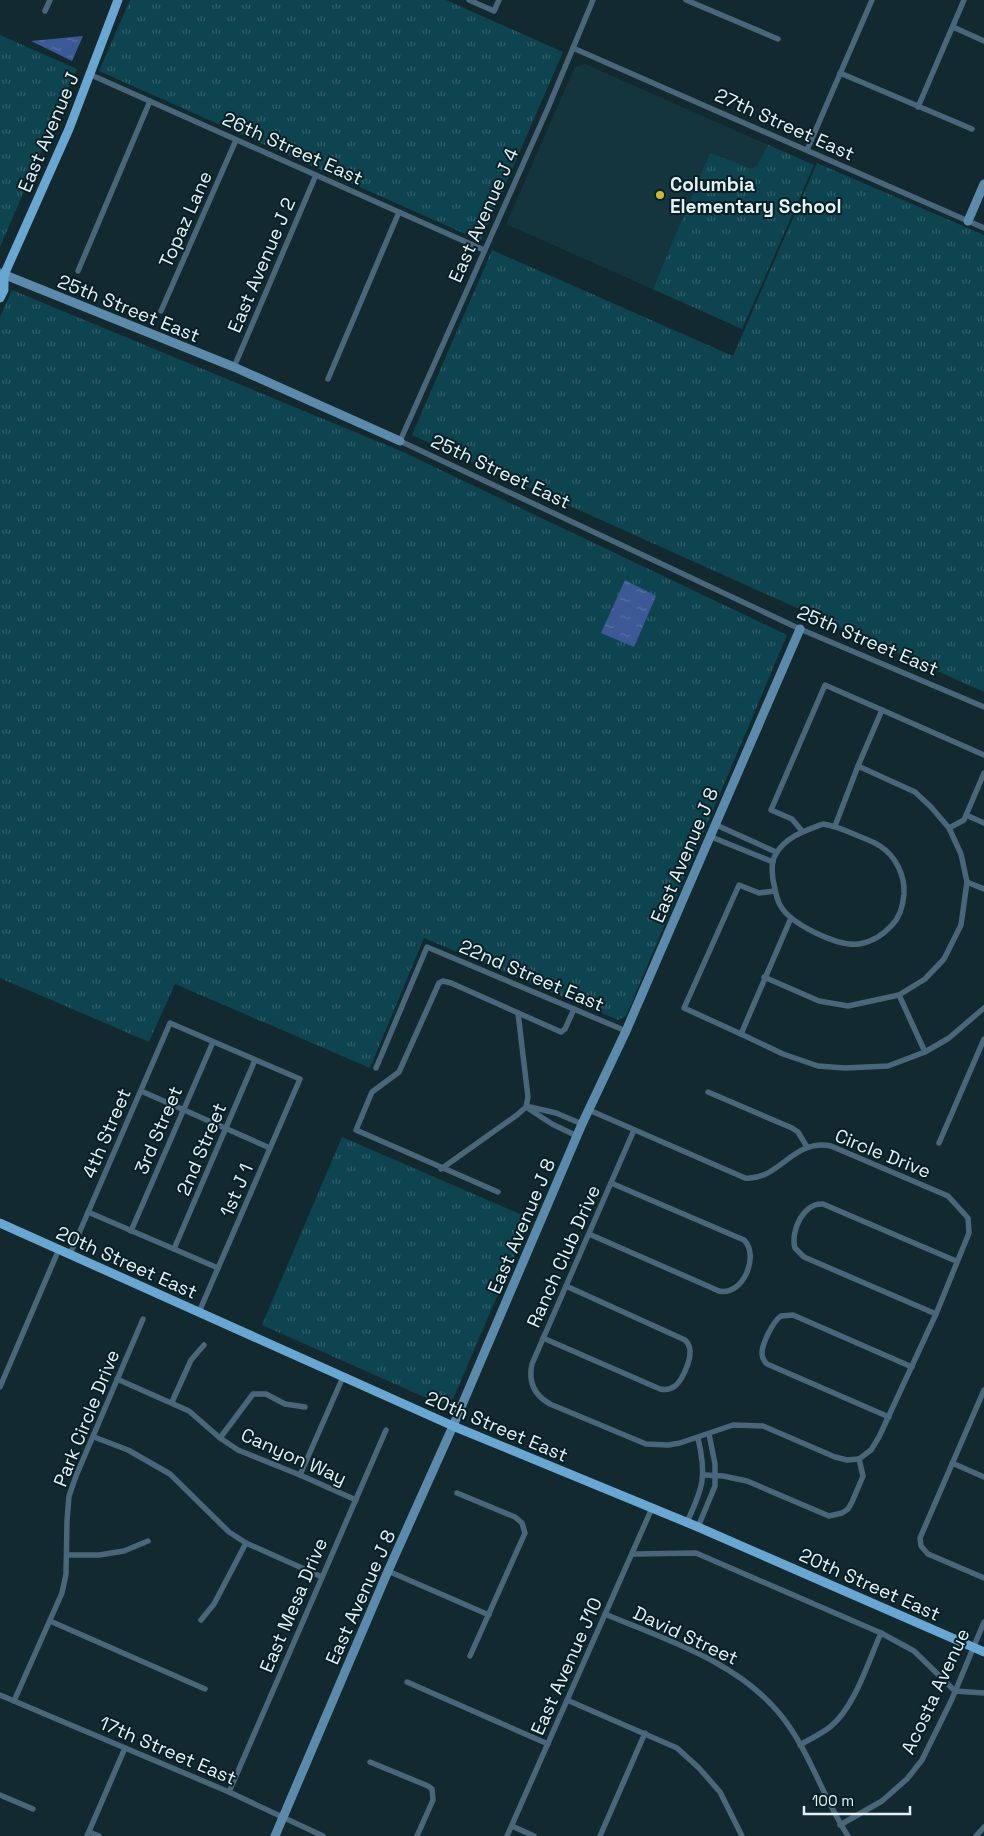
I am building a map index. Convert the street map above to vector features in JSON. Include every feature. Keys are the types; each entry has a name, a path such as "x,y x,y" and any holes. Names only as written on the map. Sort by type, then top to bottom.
{"main road":[{"name":"East Avenue J","path":"0,298 4,290 1,276 69,129 118,0"},
{"name":"20th Street East","path":"0,1223 453,1426 687,1522 984,1652"}],"street":[{"path":"45,11 50,0"},
{"path":"469,0 494,11 499,0"},
{"name":"East Avenue J 4","path":"400,442 593,0"},
{"path":"686,0 778,39"},
{"path":"807,150 872,0"},
{"path":"918,106 964,0"},
{"path":"953,27 984,41"},
{"name":"27th Street East","path":"573,48 984,228"},
{"name":"26th Street East","path":"89,74 484,250"},
{"path":"840,74 972,128"},
{"path":"78,271 150,101"},
{"name":"Topaz Lane","path":"161,311 236,140"},
{"name":"East Avenue J 2","path":"234,367 316,175"},
{"path":"968,220 984,184"},
{"path":"328,379 399,212"},
{"name":"25th Street East","path":"1,276 234,367 400,442 800,629 984,707"},
{"name":"East Avenue J 8","path":"275,1836 582,1124 626,1031 800,629"},
{"path":"802,831 792,819 771,810 825,685 984,755"},
{"path":"835,826 882,710"},
{"path":"764,977 819,1001 848,1006 899,996 925,980 944,959 961,925 967,882 961,854 949,828 915,792 858,766"},
{"path":"949,828 964,820 984,773"},
{"path":"966,815 984,823"},
{"path":"714,824 776,852"},
{"path":"823,824 835,826 880,846 894,860 904,882 903,904 896,920 886,931 872,941 857,944 841,943 805,927 791,918 780,905 775,891 772,862 776,852 802,831 823,824"},
{"path":"709,836 772,862"},
{"path":"967,882 984,889"},
{"path":"775,891 759,893 739,884 684,1008 783,1054 818,1066 845,1068 888,1066 925,1052 949,1038 983,1011"},
{"path":"741,1034 791,918"},
{"name":"22nd Street East","path":"376,1068 427,947 626,1031"},
{"path":"498,1192 356,1130 372,1092 399,1072 438,982 451,983 561,1032 566,1029 574,1009"},
{"path":"899,996 925,1052"},
{"path":"441,1168 517,1115 526,1106 528,1097 518,1013"},
{"name":"4th Street","path":"70,1254 170,1023 213,1042"},
{"path":"939,1143 984,1039"},
{"path":"213,1042 256,1060"},
{"name":"3rd Street","path":"131,1231 213,1042"},
{"name":"1st J 1","path":"199,1312 300,1079 256,1060"},
{"name":"2nd Street","path":"174,1249 256,1060"},
{"path":"141,1091 270,1148"},
{"path":"708,1092 792,1128 798,1132 807,1147"},
{"path":"526,1106 556,1113 582,1124"},
{"path":"526,1106 552,1124 577,1136"},
{"name":"Circle Drive","path":"589,1110 745,1178 762,1176 807,1147 816,1144 831,1146 948,1196 968,1218 969,1233 956,1261"},
{"name":"Ranch Club Drive","path":"634,1130 532,1364 530,1372 533,1388 537,1395 550,1404 646,1444 668,1445 698,1438"},
{"path":"589,1234 723,1292 731,1291 738,1286 750,1262 749,1247 740,1238 611,1183"},
{"path":"687,1522 700,1492 704,1475 703,1457 698,1438 733,1425 763,1426 835,1458 859,1459 871,1450 889,1417 936,1314 956,1261 823,1204 812,1205 805,1210 794,1236 795,1248 801,1255 936,1314"},
{"path":"88,1212 218,1268"},
{"path":"0,1387 59,1249"},
{"path":"543,1338 660,1389 673,1388 680,1380 690,1354 690,1347 685,1340 566,1286"},
{"path":"889,1417 767,1364 762,1357 762,1350 773,1324 781,1316 793,1315 912,1367"},
{"name":"Park Circle Drive","path":"14,1701 62,1593 66,1574 69,1496 143,1318"},
{"path":"172,1402 191,1360 204,1345"},
{"path":"300,1475 343,1377"},
{"name":"Canyon Way","path":"117,1380 190,1411 220,1438 238,1450 356,1500"},
{"path":"984,1390 920,1538 921,1546 928,1554 984,1578"},
{"path":"220,1438 252,1394 266,1394 285,1404 305,1407"},
{"name":"East Mesa Drive","path":"229,1792 386,1430"},
{"path":"698,1527 714,1486 716,1464 709,1434"},
{"path":"94,1437 128,1450 170,1474 229,1532 246,1543 322,1577"},
{"path":"704,1475 715,1475 747,1481 829,1516 842,1514 852,1502 863,1476 859,1459"},
{"path":"952,1463 984,1477"},
{"path":"456,1493 515,1517 522,1523 525,1532 470,1656"},
{"name":"East Avenue J10","path":"507,1836 652,1508"},
{"path":"67,1556 99,1555 124,1551 148,1541"},
{"path":"201,1620 214,1604 246,1543"},
{"path":"632,1554 696,1553 881,1633 914,1651 955,1691 984,1693"},
{"path":"388,1572 489,1615"},
{"name":"David Street","path":"605,1614 712,1660 734,1673 755,1689 780,1713 800,1745 840,1825 848,1836"},
{"path":"50,1621 205,1689"},
{"name":"Acosta Avenue","path":"840,1825 882,1801 907,1780 922,1760 955,1691 984,1622"},
{"path":"800,1745 830,1727 842,1714 854,1695 881,1633"},
{"path":"408,1682 548,1744"},
{"name":"17th Street East","path":"0,1695 229,1792 323,1836"},
{"path":"567,1700 677,1748 700,1768 720,1792 742,1836"},
{"path":"600,1836 645,1733"},
{"path":"99,1836 88,1834 125,1748"},
{"path":"370,1762 432,1789 433,1800 417,1836"},
{"path":"0,1795 34,1809"},
{"path":"512,1826 534,1836"},
{"path":"976,1836 984,1827"}],"shaded area":[{"name":"Columbia Elementary School","path":"585,64 814,165 742,329 506,224 575,67"}],"green space":[{"path":"130,0 446,0 563,52 481,241 99,71"},
{"path":"0,35 77,69 0,247"},
{"path":"768,145 814,165 742,329 653,289 710,153 752,169 757,166"},
{"path":"817,163 984,235 984,692 412,435 492,250 733,356"},
{"path":"12,290 403,452 787,635 626,1016 618,1020 424,938 370,1068 175,984 149,1042 0,978 0,317"},
{"path":"342,1137 527,1217 529,1222 453,1399 440,1404 262,1325"}],"water":[{"path":"83,36 72,61 31,41"},
{"path":"625,580 656,596 634,647 601,633"}],"place":[{"name":"Columbia Elementary School","path":"660,195"}]}
